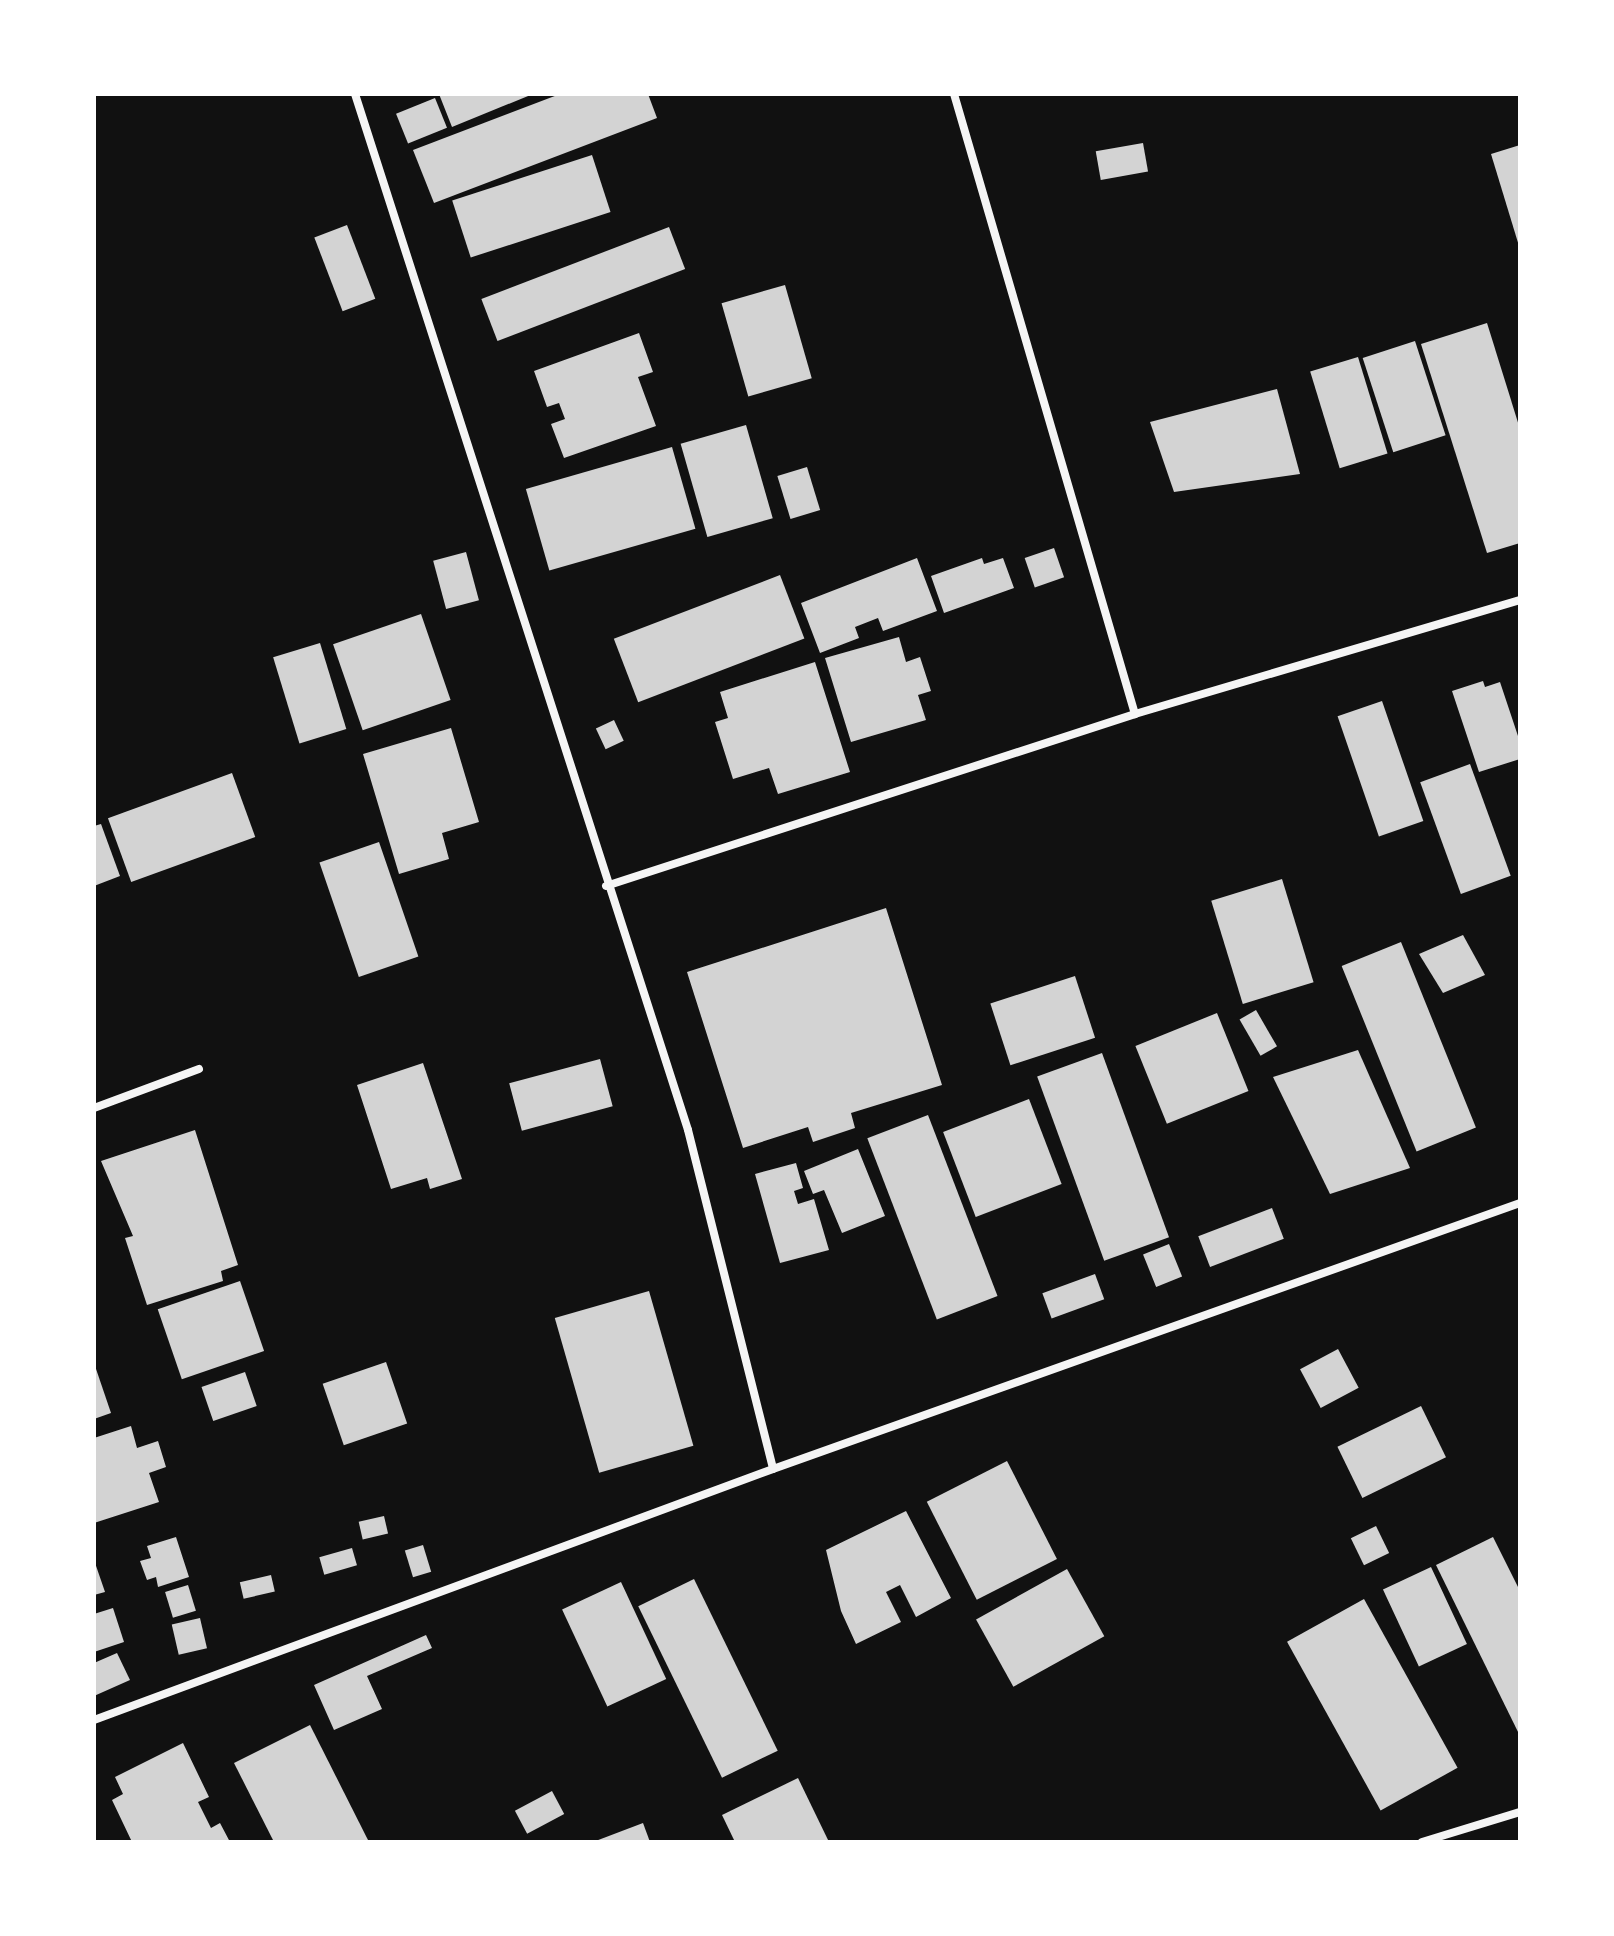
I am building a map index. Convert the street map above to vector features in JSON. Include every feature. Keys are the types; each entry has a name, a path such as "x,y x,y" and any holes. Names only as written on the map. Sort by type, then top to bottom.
{"street":[{"path":"355,94 606,886 688,1130 773,1469"},
{"path":"954,94 1135,714"},
{"path":"606,886 1135,714 1520,600"},
{"path":"94,1108 199,1069"},
{"path":"94,1720 773,1469 1520,1203"},
{"path":"1422,1842 1520,1812"}],"building":[{"path":"439,94 533,94 452,127"},
{"path":"560,94 648,94 657,118 434,203 413,150"},
{"path":"435,98 447,128 408,143 396,114"},
{"path":"1143,143 1148,172 1101,180 1096,151"},
{"path":"1520,145 1520,246 1519,246 1491,154"},
{"path":"592,155 611,212 471,257 452,200"},
{"path":"347,225 375,299 343,311 314,238"},
{"path":"669,227 685,269 497,341 481,299"},
{"path":"785,285 812,378 748,396 722,303"},
{"path":"1487,323 1520,429 1520,543 1487,553 1421,344"},
{"path":"639,333 653,372 638,377 656,426 564,458 551,424 565,419 559,403 547,407 534,371"},
{"path":"1415,341 1446,435 1393,452 1363,358"},
{"path":"1358,357 1388,454 1340,468 1310,372"},
{"path":"1277,389 1300,474 1174,492 1150,422"},
{"path":"746,425 773,518 707,537 681,444"},
{"path":"672,447 695,529 549,571 526,489"},
{"path":"807,467 820,510 791,519 777,476"},
{"path":"1054,548 1064,577 1035,587 1025,558"},
{"path":"466,552 479,600 446,609 433,561"},
{"path":"917,558 937,611 883,631 878,618 855,627 859,638 820,653 801,603"},
{"path":"982,558 984,564 1003,558 1014,588 944,613 931,576"},
{"path":"780,575 804,638 638,702 614,639"},
{"path":"421,614 451,700 363,730 333,644"},
{"path":"899,637 906,662 920,657 931,691 918,695 926,720 851,742 825,658"},
{"path":"320,643 346,729 299,743 273,657"},
{"path":"815,662 850,772 778,794 769,768 733,779 715,722 728,718 720,692"},
{"path":"1483,681 1485,687 1500,682 1520,742 1520,759 1479,772 1452,691"},
{"path":"1382,701 1423,821 1379,836 1338,716"},
{"path":"614,720 624,741 606,749 596,728"},
{"path":"451,728 479,822 442,833 449,859 399,874 363,754"},
{"path":"1470,764 1511,876 1461,894 1420,782"},
{"path":"232,773 255,837 131,882 108,818"},
{"path":"101,824 120,876 94,886 94,826"},
{"path":"379,842 418,956 359,977 319,863"},
{"path":"1282,879 1314,982 1243,1004 1211,901"},
{"path":"886,908 942,1085 851,1113 855,1128 813,1142 808,1127 743,1148 687,972"},
{"path":"1463,935 1485,975 1443,993 1419,954"},
{"path":"1401,942 1476,1127 1417,1151 1342,966"},
{"path":"1075,976 1095,1038 1010,1065 990,1004"},
{"path":"1256,1010 1277,1046 1261,1056 1240,1019"},
{"path":"1217,1013 1248,1091 1167,1124 1135,1046"},
{"path":"1358,1050 1410,1168 1330,1194 1273,1077"},
{"path":"1102,1053 1169,1237 1104,1261 1037,1077"},
{"path":"600,1059 613,1106 522,1131 509,1083"},
{"path":"423,1063 462,1179 430,1189 427,1178 391,1189 357,1085"},
{"path":"1029,1099 1062,1184 976,1217 943,1132"},
{"path":"928,1115 998,1296 937,1319 867,1138"},
{"path":"195,1130 238,1265 221,1271 223,1281 147,1305 125,1238 133,1236 101,1161"},
{"path":"858,1149 885,1216 842,1233 824,1190 813,1194 804,1171"},
{"path":"796,1163 803,1188 794,1191 798,1204 814,1199 829,1250 780,1263 755,1174"},
{"path":"1272,1208 1284,1239 1210,1267 1198,1236"},
{"path":"1169,1244 1182,1276 1156,1287 1143,1254"},
{"path":"1095,1274 1104,1299 1052,1319 1042,1293"},
{"path":"240,1281 264,1351 182,1379 158,1309"},
{"path":"649,1291 693,1446 599,1473 555,1318"},
{"path":"1338,1349 1359,1388 1321,1408 1300,1369"},
{"path":"386,1362 407,1423 344,1445 323,1384"},
{"path":"94,1363 111,1413 94,1419"},
{"path":"245,1372 257,1406 213,1421 202,1387"},
{"path":"1421,1406 1446,1457 1362,1498 1337,1447"},
{"path":"131,1426 137,1448 158,1441 166,1467 149,1473 159,1502 94,1523 94,1438"},
{"path":"1007,1461 1057,1559 977,1600 927,1502"},
{"path":"906,1511 951,1598 916,1617 900,1585 886,1592 901,1622 856,1644 841,1611 826,1550"},
{"path":"384,1516 388,1534 363,1539 359,1522"},
{"path":"1376,1526 1389,1553 1364,1565 1351,1538"},
{"path":"176,1537 189,1577 158,1587 156,1577 147,1580 140,1561 151,1558 147,1546"},
{"path":"1493,1537 1520,1591 1520,1736 1436,1565"},
{"path":"423,1545 431,1572 413,1577 405,1551"},
{"path":"352,1548 357,1565 324,1575 319,1557"},
{"path":"94,1560 105,1592 94,1595"},
{"path":"1431,1567 1467,1644 1419,1666 1383,1589"},
{"path":"1067,1569 1104,1636 1013,1687 976,1619"},
{"path":"271,1575 275,1592 244,1599 240,1582"},
{"path":"694,1579 778,1751 722,1778 638,1606"},
{"path":"621,1582 666,1679 607,1706 562,1609"},
{"path":"188,1585 196,1611 173,1618 165,1592"},
{"path":"1364,1599 1458,1768 1381,1810 1287,1642"},
{"path":"113,1608 124,1642 94,1652 94,1614"},
{"path":"200,1618 207,1648 179,1655 172,1625"},
{"path":"426,1635 432,1648 367,1676 382,1709 334,1730 314,1685"},
{"path":"117,1653 130,1680 94,1696 94,1663"},
{"path":"310,1725 369,1842 274,1842 234,1763"},
{"path":"183,1743 209,1797 198,1802 211,1828 220,1823 230,1842 132,1842 112,1800 123,1794 115,1777"},
{"path":"798,1778 829,1842 735,1842 722,1815"},
{"path":"552,1791 564,1814 527,1834 515,1811"},
{"path":"643,1823 650,1842 593,1842"}]}
